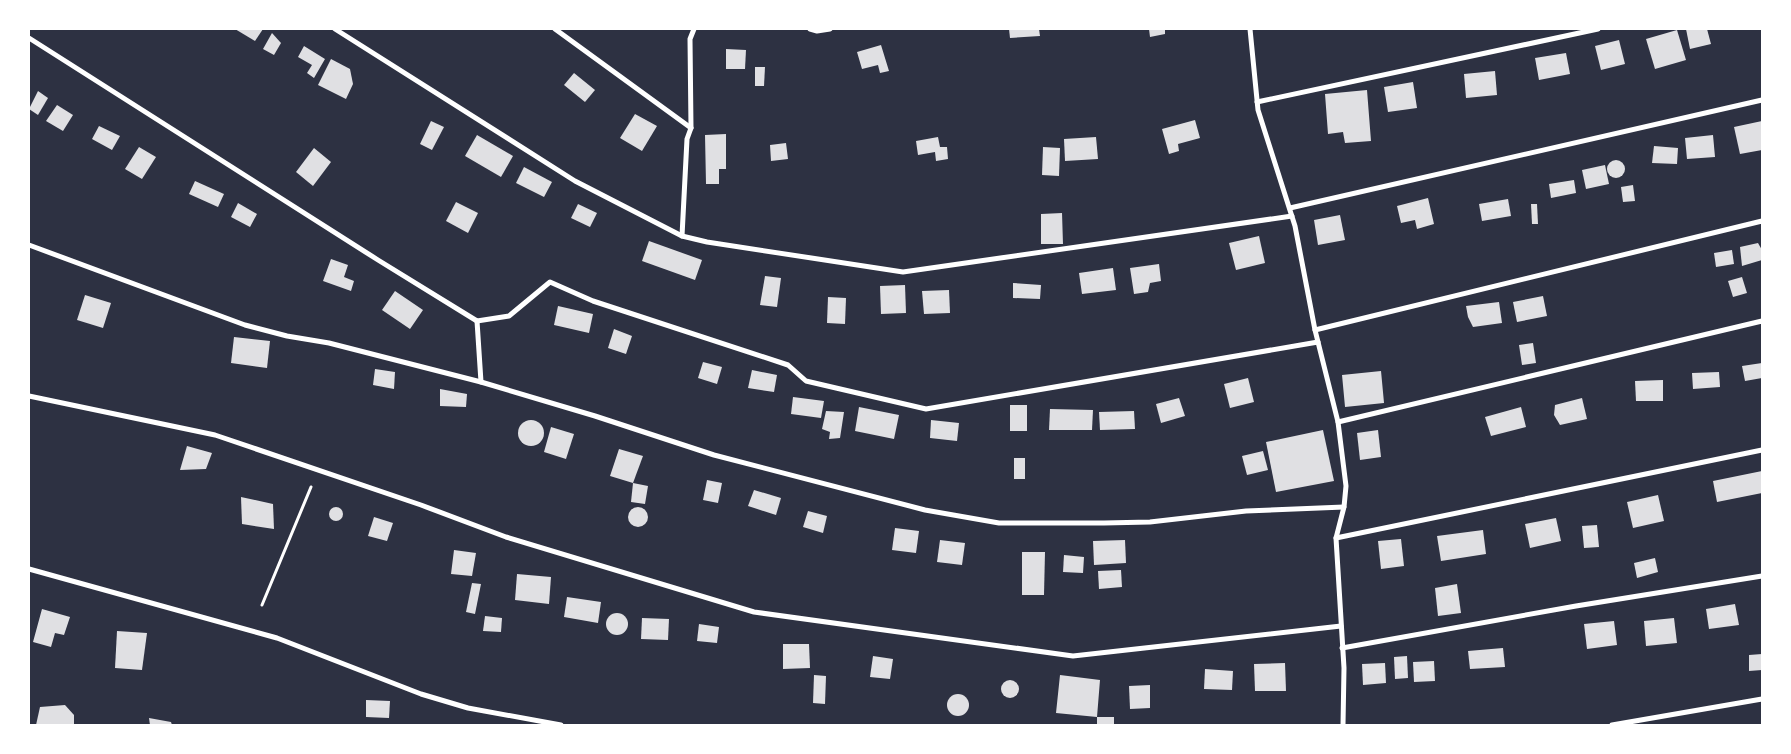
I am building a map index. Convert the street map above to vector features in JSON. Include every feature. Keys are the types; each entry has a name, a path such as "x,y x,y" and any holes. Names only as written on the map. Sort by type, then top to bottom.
{"street":[{"path":"335,29 575,181 682,236 716,243 903,272 1292,216"},
{"path":"555,29 691,128"},
{"path":"682,236 687,139 691,128 690,39 694,29"},
{"path":"810,29 816,31 830,29"},
{"path":"1250,29 1258,110 1290,208 1314,330 1338,422 1346,486 1344,508 1336,538 1344,668 1342,725"},
{"path":"1257,102 1598,29"},
{"path":"29,38 361,250 477,321 509,316 550,282 593,301 788,365 806,381 926,409 1318,342"},
{"path":"1290,208 1762,100"},
{"path":"1314,330 1762,221"},
{"path":"29,245 245,325 287,336 329,343 481,382 595,416 714,455 925,510 999,523 1150,522 1246,511 1344,508"},
{"path":"477,321 481,382"},
{"path":"1338,422 1762,322"},
{"path":"29,396 216,435 421,505 506,537 754,612 1073,656 1341,626"},
{"path":"1336,538 1762,450"},
{"path":"29,569 278,638 421,694 468,708 562,725"},
{"path":"1342,648 1576,606 1762,576"},
{"path":"1612,725 1762,699"}],"path":[{"path":"262,605 311,487"}],"building":[{"path":"235,29 263,29 255,41"},
{"path":"1009,29 1039,29 1040,36 1010,38"},
{"path":"1149,29 1165,29 1165,34 1150,37"},
{"path":"1686,29 1707,29 1711,44 1690,49"},
{"path":"1677,30 1686,60 1655,69 1646,39"},
{"path":"272,33 281,43 274,55 263,49"},
{"path":"1619,40 1625,64 1601,70 1595,46"},
{"path":"881,45 889,71 880,73 878,65 862,69 857,52"},
{"path":"304,46 325,59 314,78 307,73 312,65 298,57"},
{"path":"726,49 746,50 745,69 726,69"},
{"path":"1566,53 1570,74 1539,80 1535,58"},
{"path":"331,59 350,69 353,84 346,99 318,85"},
{"path":"755,67 765,67 764,86 755,86"},
{"path":"1495,71 1497,95 1466,98 1464,74"},
{"path":"574,73 595,90 585,102 564,85"},
{"path":"1413,82 1417,108 1388,112 1384,87"},
{"path":"1367,90 1371,141 1345,143 1343,132 1328,134 1325,94"},
{"path":"38,91 48,98 38,115 29,109"},
{"path":"57,105 73,115 63,131 46,121"},
{"path":"635,114 657,126 642,151 620,138"},
{"path":"1195,120 1200,138 1178,144 1179,151 1169,154 1162,129"},
{"path":"431,121 444,127 432,150 420,144"},
{"path":"1762,121 1762,150 1740,154 1734,127"},
{"path":"99,126 120,136 112,150 92,139"},
{"path":"726,134 726,169 719,169 719,184 706,184 705,135"},
{"path":"477,135 513,156 501,177 465,156"},
{"path":"1713,135 1715,157 1687,159 1685,138"},
{"path":"938,137 940,147 947,147 948,159 936,161 935,152 918,155 916,141"},
{"path":"1096,137 1098,159 1065,161 1064,139"},
{"path":"786,143 788,159 771,161 770,145"},
{"path":"1654,146 1678,148 1677,164 1652,163"},
{"path":"139,147 156,157 142,179 125,169"},
{"path":"1043,147 1060,148 1059,176 1042,175"},
{"path":"314,148 331,162 313,186 296,172"},
{"path":"1616,160 1622,163 1625,169 1622,175 1616,178 1610,175 1607,169 1610,163"},
{"path":"1605,165 1609,184 1586,189 1582,170"},
{"path":"524,167 552,182 544,197 516,183"},
{"path":"1574,180 1576,193 1551,198 1549,184"},
{"path":"195,181 224,194 218,207 189,194"},
{"path":"1633,185 1635,201 1623,202 1621,187"},
{"path":"1428,198 1434,224 1417,229 1415,220 1401,223 1397,206"},
{"path":"1508,199 1511,216 1482,221 1479,204"},
{"path":"456,202 478,213 468,233 446,221"},
{"path":"238,203 257,214 250,227 231,217"},
{"path":"578,204 597,213 590,227 571,218"},
{"path":"1531,204 1537,204 1538,224 1532,224"},
{"path":"1062,213 1063,244 1041,244 1041,214"},
{"path":"1340,215 1345,240 1318,245 1314,220"},
{"path":"1259,236 1265,263 1236,270 1229,243"},
{"path":"649,241 702,260 695,280 642,261"},
{"path":"1758,243 1762,250 1762,260 1742,266 1740,247"},
{"path":"1732,250 1734,264 1716,267 1714,253"},
{"path":"331,259 348,265 344,277 354,281 351,291 323,281"},
{"path":"1159,264 1161,281 1150,283 1148,292 1134,294 1130,268"},
{"path":"1113,268 1116,290 1082,294 1079,273"},
{"path":"765,276 781,278 777,307 760,305"},
{"path":"1742,277 1747,293 1733,297 1728,281"},
{"path":"1013,283 1041,285 1040,299 1013,298"},
{"path":"905,285 906,313 881,314 880,286"},
{"path":"949,290 950,313 924,314 922,291"},
{"path":"395,291 423,310 410,329 382,310"},
{"path":"85,295 111,303 103,328 77,320"},
{"path":"1543,296 1547,316 1517,322 1513,302"},
{"path":"828,297 846,298 845,324 827,323"},
{"path":"1499,302 1502,323 1473,327 1468,317 1466,306"},
{"path":"558,306 593,314 589,333 554,325"},
{"path":"614,329 632,336 626,354 608,348"},
{"path":"234,337 270,341 267,368 231,363"},
{"path":"1533,343 1536,363 1522,365 1519,345"},
{"path":"703,362 722,367 717,384 698,378"},
{"path":"1762,363 1762,378 1745,381 1742,366"},
{"path":"375,369 395,372 394,389 373,385"},
{"path":"752,370 777,375 774,392 748,388"},
{"path":"1381,371 1384,403 1345,407 1342,375"},
{"path":"1719,372 1720,387 1693,389 1692,373"},
{"path":"1248,378 1254,402 1230,408 1224,384"},
{"path":"1663,380 1663,401 1636,401 1635,381"},
{"path":"440,389 467,394 466,407 440,406"},
{"path":"793,397 824,401 821,418 791,414"},
{"path":"1179,398 1185,416 1161,423 1156,404"},
{"path":"1582,398 1587,419 1560,425 1554,415 1555,405"},
{"path":"1010,405 1027,405 1027,431 1010,431"},
{"path":"859,407 899,415 894,439 855,431"},
{"path":"1521,407 1526,427 1491,436 1485,417"},
{"path":"1050,409 1093,410 1092,430 1049,430"},
{"path":"826,411 844,412 840,438 829,439 830,432 822,429"},
{"path":"1134,411 1135,429 1100,430 1099,412"},
{"path":"531,420 540,424 544,433 540,442 531,446 522,442 518,433 522,424"},
{"path":"931,420 959,423 957,441 930,438"},
{"path":"551,427 574,434 566,459 544,452"},
{"path":"1323,430 1334,481 1276,492 1266,442"},
{"path":"1378,430 1381,457 1360,460 1357,433"},
{"path":"187,446 212,453 206,469 180,470"},
{"path":"619,449 643,456 633,483 610,476"},
{"path":"1263,451 1268,470 1247,475 1242,456"},
{"path":"1014,458 1025,458 1025,479 1014,479"},
{"path":"1762,471 1762,493 1717,502 1713,481"},
{"path":"707,480 722,483 718,503 703,500"},
{"path":"633,483 648,486 645,504 631,502"},
{"path":"754,490 781,498 776,515 748,506"},
{"path":"1658,495 1664,521 1633,528 1627,502"},
{"path":"241,497 273,504 274,529 242,524"},
{"path":"333,507 339,507 343,514 339,521 333,521 329,517 329,511"},
{"path":"638,507 645,510 648,517 645,524 638,527 631,524 628,517 631,510"},
{"path":"808,511 827,516 823,533 803,527"},
{"path":"374,517 393,523 387,541 368,536"},
{"path":"1556,518 1561,541 1530,548 1525,524"},
{"path":"1597,525 1599,547 1584,548 1582,526"},
{"path":"895,528 919,531 916,553 892,550"},
{"path":"1483,530 1486,554 1441,561 1437,536"},
{"path":"1401,539 1404,566 1381,569 1378,541"},
{"path":"940,540 965,543 962,565 937,562"},
{"path":"1125,540 1126,563 1094,565 1093,541"},
{"path":"454,550 476,553 472,576 451,574"},
{"path":"1022,552 1045,552 1044,595 1022,595"},
{"path":"1064,555 1084,557 1083,573 1063,572"},
{"path":"1655,558 1658,572 1637,578 1634,563"},
{"path":"1121,570 1122,587 1099,589 1098,571"},
{"path":"517,574 551,577 549,604 515,600"},
{"path":"472,583 481,584 475,614 466,612"},
{"path":"1457,584 1461,613 1438,616 1435,588"},
{"path":"567,597 601,602 598,623 564,617"},
{"path":"1735,604 1739,625 1709,629 1706,609"},
{"path":"42,609 70,617 64,635 55,633 51,647 33,642"},
{"path":"617,613 625,616 628,624 625,632 617,635 609,632 606,624 609,616"},
{"path":"485,616 502,618 501,632 483,631"},
{"path":"642,618 669,619 668,640 641,639"},
{"path":"1674,618 1677,643 1646,646 1644,621"},
{"path":"1614,621 1617,645 1587,649 1584,624"},
{"path":"699,624 719,627 717,643 697,641"},
{"path":"117,631 147,633 142,670 115,668"},
{"path":"783,644 809,644 810,668 783,669"},
{"path":"1503,648 1505,667 1470,669 1468,651"},
{"path":"1762,654 1762,670 1749,671 1749,655"},
{"path":"873,656 893,659 890,679 870,677"},
{"path":"1407,656 1408,678 1395,679 1394,657"},
{"path":"1434,661 1435,681 1414,682 1413,662"},
{"path":"1285,663 1286,691 1255,691 1254,664"},
{"path":"1385,663 1386,683 1363,685 1362,664"},
{"path":"1205,669 1233,671 1232,690 1204,689"},
{"path":"814,675 826,676 825,704 813,703"},
{"path":"1060,675 1100,680 1097,717 1056,713"},
{"path":"1010,680 1018,685 1019,689 1014,697 1010,698 1002,693 1001,689 1006,681"},
{"path":"1150,685 1150,708 1130,709 1129,686"},
{"path":"958,694 966,697 969,705 966,713 958,716 950,713 947,705 950,697"},
{"path":"366,700 390,701 389,718 366,717"},
{"path":"65,705 74,715 74,725 36,725 40,707"},
{"path":"1097,717 1114,717 1114,725 1097,725"},
{"path":"149,718 171,722 172,725 150,725"}]}
